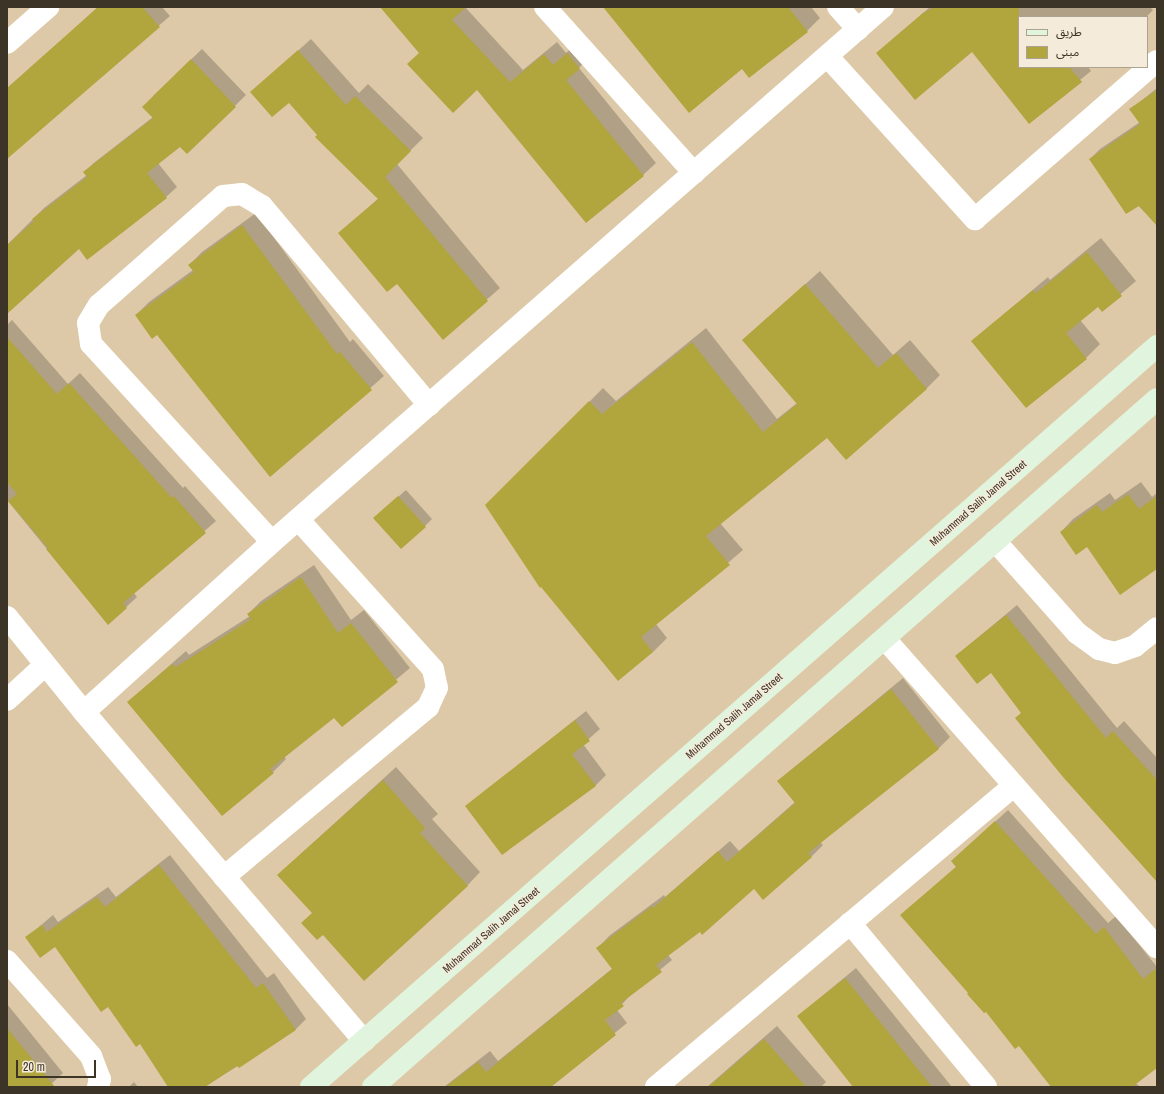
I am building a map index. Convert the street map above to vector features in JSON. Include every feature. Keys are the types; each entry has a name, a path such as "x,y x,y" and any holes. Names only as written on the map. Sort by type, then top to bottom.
{"street":[{"path":"7,43 48,7"},
{"path":"545,7 694,173"},
{"path":"838,7 858,29"},
{"path":"84,712 272,542 828,57 883,7"},
{"path":"828,57 975,219 1157,61"},
{"path":"272,542 91,344 88,323 99,305 224,196 242,194 262,206 429,405"},
{"name":"Muhammad Salih Jamal Street","path":"311,1087 1157,346"},
{"path":"373,1087 1157,399"},
{"path":"224,877 428,707 437,688 433,669 299,520"},
{"path":"996,541 1077,633 1099,649 1115,653 1135,646 1157,628"},
{"path":"7,617 84,712 364,1041"},
{"path":"884,639 1157,947"},
{"path":"7,700 45,665"},
{"path":"656,1087 1013,786"},
{"path":"850,923 986,1087"},
{"path":"7,961 91,1056 100,1079 98,1087"}],"building":[{"path":"98,7 142,7 160,27 7,159 7,88"},
{"path":"380,7 466,7 452,20 510,82 544,54 553,65 567,53 580,69 566,80 644,176 586,223 477,90 453,113 407,64 419,53"},
{"path":"603,7 788,7 808,32 749,78 742,69 689,113"},
{"path":"935,7 1019,7 1018,68 1070,68 1082,82 1029,124 972,52 915,100 876,53 923,13"},
{"path":"298,50 346,105 355,96 411,151 385,177 488,301 443,340 397,284 387,292 338,233 378,199 315,137 317,135 289,103 272,117 250,92"},
{"path":"191,59 236,107 187,154 180,147 147,173 167,198 87,260 79,249 7,314 7,245 34,221 32,219 87,177 83,172 153,118 142,107"},
{"path":"1157,90 1157,226 1139,206 1126,214 1089,159 1140,124 1129,109"},
{"path":"242,225 337,354 340,352 372,390 270,477 157,335 152,339 135,315 194,272 188,265"},
{"path":"1087,252 1122,296 1102,312 1098,307 1066,333 1087,359 1026,408 971,341 1033,290 1036,293"},
{"path":"805,284 878,368 896,353 927,389 846,460 827,438 706,536 730,565 641,637 653,652 618,681 541,587 540,588 485,505 589,401 602,414 692,342 763,432 797,404 742,340"},
{"path":"7,337 57,394 69,383 172,498 174,496 206,533 123,603 127,608 108,625 46,549 48,548 8,501 17,494 7,482"},
{"path":"1128,494 1139,509 1157,496 1157,569 1120,595 1087,547 1076,555 1060,532 1097,505 1102,512"},
{"path":"398,496 426,527 401,549 373,518"},
{"path":"301,577 338,633 351,623 398,682 342,727 334,718 270,769 274,773 222,816 127,702 172,664 176,667 251,619 247,614"},
{"path":"1006,615 1106,738 1113,731 1157,780 1157,882 1063,777 1015,718 1021,713 991,673 977,684 955,656"},
{"path":"891,689 939,749 808,853 812,857 763,900 754,889 702,935 700,932 656,965 662,972 621,1003 624,1006 605,1020 616,1035 551,1087 445,1087 478,1062 486,1072 612,969 596,948 652,906 653,908 718,851 727,862 795,803 777,781"},
{"path":"575,720 590,741 572,754 596,786 502,855 465,806"},
{"path":"383,780 425,828 420,833 468,886 364,981 323,935 317,940 301,923 312,913 277,875"},
{"path":"995,821 1096,934 1104,927 1143,979 1157,968 1157,1068 1132,1087 1051,1087 1019,1046 1015,1049 986,1012 984,1013 967,994 968,993 900,915 956,867 951,861"},
{"path":"159,865 256,988 263,983 296,1030 239,1068 237,1066 205,1087 168,1087 140,1044 136,1047 108,1007 101,1012 55,947 40,958 25,937 42,925 47,932 97,897 105,907"},
{"path":"845,978 932,1087 853,1087 797,1016"},
{"path":"7,1028 55,1087 7,1087"},
{"path":"764,1039 806,1087 708,1087"}]}
